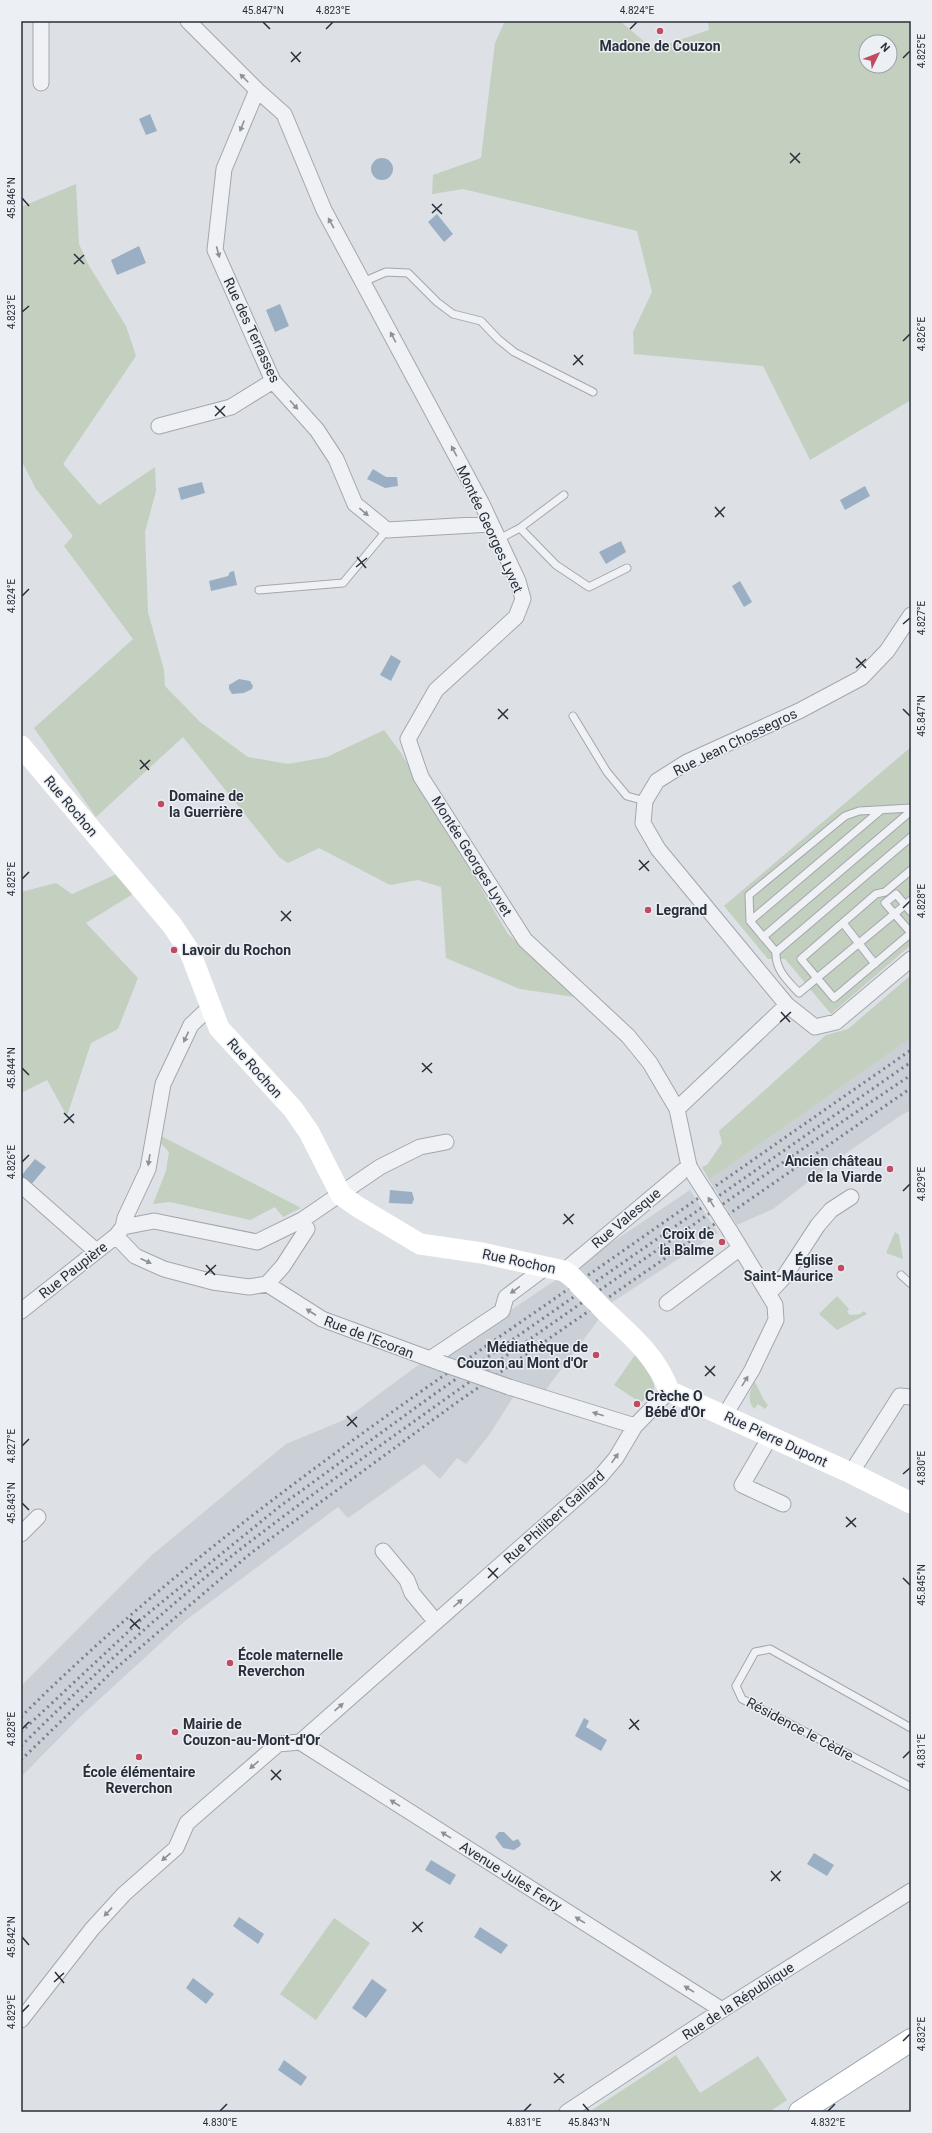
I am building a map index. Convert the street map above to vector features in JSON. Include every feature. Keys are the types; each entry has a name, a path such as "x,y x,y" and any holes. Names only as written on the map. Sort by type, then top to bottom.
{"main road":[{"path":"800,2112 911,2040"}],"street":[{"path":"41,21 41,83"},
{"name":"Montée Georges Lyvet","path":"188,21 257,90 284,114 324,210 482,504 518,581 523,599 516,617 436,690 408,739 422,777 524,940 628,1036 650,1063 677,1109 691,1170 775,1305 776,1320 752,1370 725,1415"},
{"name":"Rue des Terrasses","path":"257,90 224,169 216,250 273,381 317,430 336,459 355,504 387,530"},
{"path":"159,426 231,407 273,381"},
{"path":"387,530 491,524"},
{"name":"Rue Jean Chossegros","path":"911,615 886,651 861,678 799,711 688,762 657,781 645,801 643,823 658,849 793,999 815,1026 836,1022 911,959"},
{"name":"Rue Rochon","path":"21,746 172,925 190,952 219,1028 293,1109 309,1132 341,1195 358,1207 420,1244 482,1254 560,1271"},
{"path":"677,1109 793,999"},
{"path":"119,1231 148,1169 163,1084 191,1025 210,1007"},
{"path":"119,1231 154,1221 257,1242 302,1220 380,1168 420,1147 446,1142"},
{"name":"Rue Valesque","path":"436,1361 502,1311 506,1297 560,1271 691,1170"},
{"path":"21,1185 96,1251"},
{"path":"768,1294 784,1277 818,1225 831,1210 851,1197"},
{"path":"119,1231 135,1256 164,1269 213,1282 249,1287 267,1284 283,1266 307,1230 302,1220"},
{"name":"Rue Paupière","path":"21,1311 119,1231"},
{"path":"667,1303 740,1248"},
{"path":"560,1271 648,1352 664,1376 669,1390"},
{"name":"Rue de l'Ecoran","path":"267,1284 322,1319 509,1387 635,1426"},
{"name":"Rue Pierre Dupont","path":"669,1390 725,1415 770,1438 851,1473 911,1503"},
{"name":"Rue Philibert Gaillard","path":"300,1742 599,1478 616,1458 635,1426 669,1390"},
{"path":"851,1473 900,1396 911,1397"},
{"path":"770,1438 742,1486 783,1504"},
{"path":"21,1534 38,1517"},
{"path":"383,1551 407,1580 412,1593 436,1622"},
{"path":"21,2020 92,1929 124,1894 176,1848 187,1823 278,1744 300,1742"},
{"name":"Avenue Jules Ferry","path":"300,1742 722,2010"},
{"name":"Rue de la République","path":"567,2112 722,2010 911,1891"}],"lane":[{"path":"363,282 386,272 408,273 438,302 453,314 481,321 498,339 514,352 593,392"},
{"path":"498,539 520,528 564,495"},
{"path":"520,528 556,565 589,587 627,568"},
{"path":"259,590 343,583 387,530"},
{"path":"573,716 607,772 627,796 645,801"},
{"path":"750,921 881,810"},
{"path":"908,902 793,999 780,971 776,959 776,952 750,921 749,895 846,816 859,811 911,810"},
{"path":"763,936 911,810"},
{"path":"776,952 911,837"},
{"path":"911,870 885,892 876,894 801,959 834,998 911,933 885,903 896,894 908,902 911,912"},
{"path":"843,923 875,964"},
{"path":"901,1275 911,1284"},
{"name":"Résidence le Cèdre","path":"911,1728 770,1649 755,1652 736,1686 742,1699 911,1787"}],"shaded area":[{"path":"911,1038 911,1110 842,1156 773,1209 737,1225 709,1180"},
{"path":"690,1190 718,1233 611,1303 544,1392 514,1382 514,1396 489,1435 466,1464 457,1458 440,1479 424,1464 348,1518 338,1507 186,1620 79,1718 21,1777 21,1686 152,1555 286,1444 344,1420 421,1363 441,1357"}],"green space":[{"path":"505,21 620,21 653,49 709,30 708,21 911,21 911,400 810,460 763,366 634,354 633,332 652,292 637,231 463,189 432,194 433,175 481,158 495,43"},
{"path":"76,184 79,244 88,264 126,326 136,356 63,464 99,505 155,467 156,491 145,532 148,612 164,670 165,686 200,722 248,757 288,764 327,757 384,730 401,753 508,934 581,998 520,989 446,958 441,887 418,880 390,885 319,848 288,863 279,857 183,737 96,817 34,728 133,639 64,546 73,536 36,489 21,460 21,207"},
{"path":"911,747 911,945 831,1014 785,959 768,959 724,906"},
{"path":"117,874 133,894 86,923 138,978 118,1029 91,1043 67,1116 47,1080 23,1092 21,1089 21,892 56,883 72,894"},
{"path":"911,975 911,1038 709,1180 702,1167 707,1165 722,1143 719,1131 826,1035 848,1029"},
{"path":"159,1135 301,1208 283,1217 275,1207 250,1220 170,1202 153,1204 166,1171 169,1152 159,1141"},
{"path":"895,1232 899,1235 903,1259 886,1253"},
{"path":"837,1296 849,1309 847,1312 850,1315 860,1314 864,1311 867,1314 837,1330 819,1314"},
{"path":"637,1352 654,1381 654,1389 641,1403 614,1385"},
{"path":"755,1382 768,1405 765,1409 758,1404 754,1409 750,1402 750,1392"},
{"path":"334,1918 370,1943 316,2020 280,1994"},
{"path":"676,2055 700,2093 758,2056 787,2100 769,2112 589,2112"}],"water":[{"path":"150,114 157,131 146,135 139,119"},
{"path":"382,158 390,161 393,169 390,177 382,180 374,177 371,169 374,161"},
{"path":"437,214 453,234 444,242 428,222"},
{"path":"139,246 146,263 117,275 111,260"},
{"path":"280,304 289,326 275,332 266,310"},
{"path":"373,469 386,477 397,477 398,486 385,488 367,479"},
{"path":"202,482 205,493 181,500 178,488"},
{"path":"865,486 870,496 845,510 840,500"},
{"path":"621,541 626,552 606,564 599,552"},
{"path":"234,571 237,585 211,591 209,581 228,576 230,572"},
{"path":"740,581 752,602 744,607 732,586"},
{"path":"391,655 401,661 391,681 380,675"},
{"path":"239,679 250,681 253,686 252,689 244,693 232,694 229,689 229,685"},
{"path":"35,1159 46,1167 30,1186 21,1178 21,1176"},
{"path":"390,1190 412,1192 414,1199 412,1204 389,1203"},
{"path":"584,1718 589,1721 586,1727 607,1740 601,1751 575,1736"},
{"path":"499,1832 504,1832 513,1841 518,1839 521,1844 520,1846 514,1850 503,1848 495,1837"},
{"path":"814,1853 834,1865 827,1876 807,1864"},
{"path":"431,1860 456,1875 450,1885 425,1870"},
{"path":"239,1917 264,1934 258,1944 233,1926"},
{"path":"480,1927 508,1945 501,1954 474,1937"},
{"path":"193,1978 214,1994 206,2004 186,1988"},
{"path":"372,1979 387,1990 366,2018 352,2008"},
{"path":"284,2060 307,2077 301,2086 278,2070"}],"railway":[{"path":"21,1717 81,1659 143,1604 207,1551 339,1450 911,1050"},
{"path":"21,1732 146,1615 279,1507 433,1395 911,1062"},
{"path":"21,1746 75,1693 159,1616 279,1519 510,1353 760,1178 911,1075"},
{"path":"21,1760 115,1669 251,1553 456,1403 911,1088"}],"place":[{"name":"Madone de Couzon","path":"660,31"},
{"name":"Domaine de la Guerrière","path":"161,804"},
{"name":"Legrand","path":"648,910"},
{"name":"Lavoir du Rochon","path":"174,950"},
{"name":"Ancien château de la Viarde","path":"890,1169"},
{"name":"Croix de la Balme","path":"722,1242"},
{"name":"Église Saint-Maurice","path":"841,1268"},
{"name":"Médiathèque de Couzon au Mont d'Or","path":"596,1355"},
{"name":"Crèche O Bébé d'Or","path":"637,1404"},
{"name":"École maternelle Reverchon","path":"230,1663"},
{"name":"Mairie de Couzon-au-Mont-d'Or","path":"175,1732"},
{"name":"École élémentaire Reverchon","path":"139,1757"}]}
